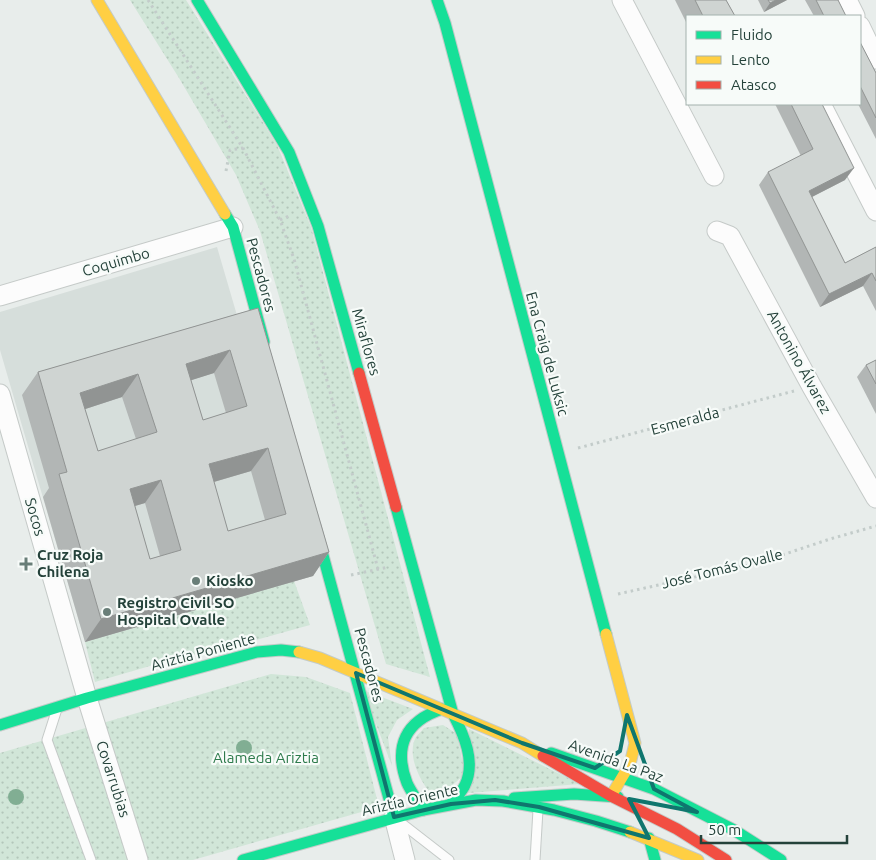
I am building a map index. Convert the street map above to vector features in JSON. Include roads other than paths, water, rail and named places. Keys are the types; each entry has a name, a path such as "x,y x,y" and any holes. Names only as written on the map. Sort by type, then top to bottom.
{"street":[{"name":"Pescadores","path":"97,0 232,227 267,351"},
{"name":"Miraflores","path":"197,0 289,152 318,226 453,714"},
{"name":"Ena Craig de Luksic","path":"437,0 448,32 596,599 641,762"},
{"path":"622,0 714,176"},
{"path":"847,0 854,15"},
{"path":"861,28 876,59"},
{"path":"822,105 876,211"},
{"name":"Coquimbo","path":"0,296 232,227"},
{"name":"Antonino Álvarez","path":"717,232 730,236 812,387 876,498"},
{"name":"Socos","path":"0,394 87,698"},
{"name":"Pescadores","path":"311,513 394,817"},
{"name":"Ariztía Poniente","path":"0,725 87,698 269,650 294,651 306,654 522,743"},
{"name":"Covarrubias","path":"87,698 138,860"},
{"path":"423,810 407,782 401,754 403,743 414,723 427,714 442,709"},
{"path":"450,804 464,785 469,765 468,751 461,729 453,714"},
{"name":"Ena Craig de Luksic","path":"623,744 627,734 627,716"},
{"path":"522,743 611,796 677,829 726,860"},
{"name":"Avenida La Paz","path":"522,743 654,789 734,830 781,860"},
{"path":"611,796 633,759 635,743"},
{"path":"595,768 607,762"},
{"path":"647,774 654,789"},
{"name":"Avenida La Paz","path":"495,800 574,794 611,796 653,802 697,812"},
{"name":"Ariztía Oriente","path":"243,860 423,810 450,804 495,800 586,817 650,838 698,860"},
{"path":"630,806 644,822 655,860"},
{"path":"394,817 405,860"}],"lane":[{"path":"58,707 46,740 91,860"},
{"path":"535,860 539,807"},
{"path":"394,817 449,860"}],"place":[{"name":"Cruz Roja Chilena","path":"26,564"},
{"name":"Kiosko","path":"196,581"},
{"name":"Registro Civil SO Hospital Ovalle","path":"107,612"}],"park label":[{"name":"Alameda Ariztia","path":"266,758"}]}
